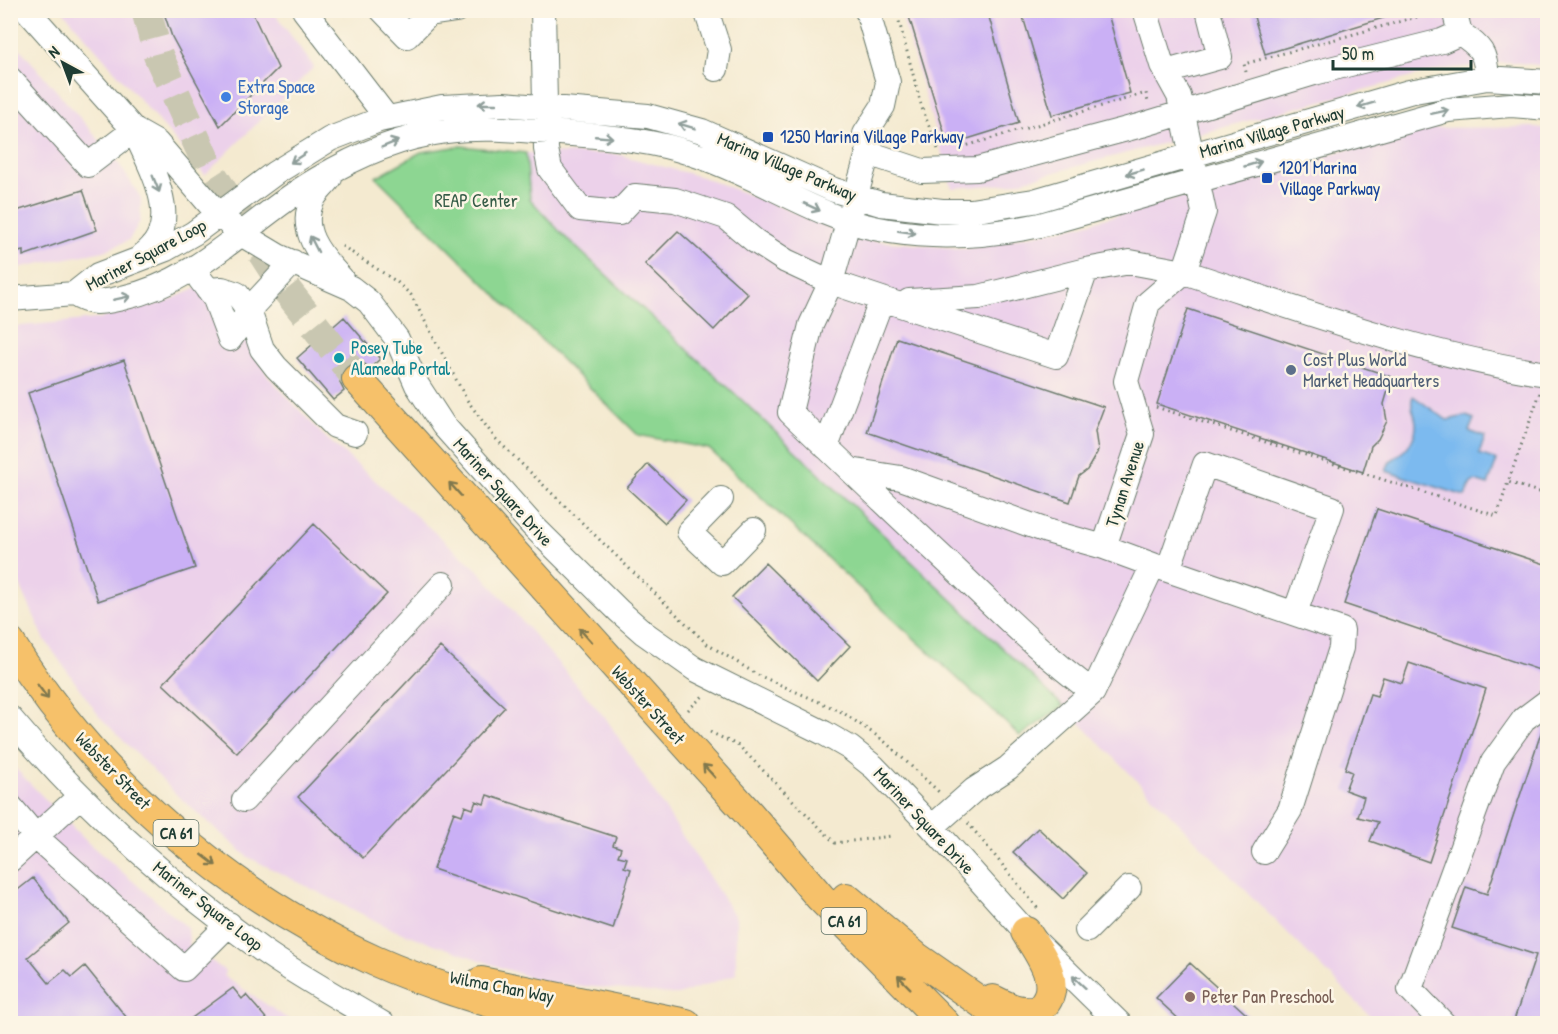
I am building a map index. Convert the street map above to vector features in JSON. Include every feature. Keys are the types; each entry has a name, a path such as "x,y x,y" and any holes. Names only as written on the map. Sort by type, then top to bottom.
{"main road":[{"name":"Webster Street","path":"357,379 820,897 945,1023"},
{"name":"Webster Street","path":"10,644 52,703 90,749 143,804 184,841 261,898 333,940 389,967 456,993 564,1023"},
{"path":"748,814 881,929 947,980 1012,1023"},
{"path":"947,980 1016,1011 1038,1011 1050,996 1051,985 1044,963 1026,932"},
{"name":"Wilma Chan Way","path":"389,967 501,985 686,1023"}],"street":[{"name":"Mariner Square Drive","path":"27,10 134,130 157,143 219,215 243,235 293,262 351,288 384,320 397,339 417,385 443,425 566,561 644,633 718,682 850,748 897,788 1026,932 1120,1023"},
{"path":"304,10 387,118"},
{"path":"382,10 407,36 428,12 456,10"},
{"path":"543,10 546,132 550,169 580,209 619,213 635,196 675,200 726,217 755,242 786,261 831,282 1056,356 1086,270"},
{"path":"706,10 719,50 716,69"},
{"path":"865,134 883,106 888,82 867,10"},
{"path":"1145,10 1166,72 1179,96 1204,212 1184,272"},
{"path":"1166,72 1220,57 1208,10"},
{"path":"1093,692 994,607 790,412 811,325 831,282 857,198 868,153 922,171 977,169 1183,113 1314,73 1442,41 1457,22 1478,45 1486,62 1487,78"},
{"name":"Marina Village Parkway","path":"219,215 301,155 330,139 387,118 432,108 474,104 545,107 638,115 674,122 719,138 857,198 881,204 942,211 1002,208 1409,92 1487,78 1548,82"},
{"path":"10,79 88,165 134,130 160,192 165,222 161,237 151,249 132,264"},
{"name":"Marina Village Parkway","path":"243,235 291,197 337,168 400,140 472,128 546,132 643,141 668,146 694,154 850,221 909,233 941,236 1006,232 1448,110 1511,105 1548,108"},
{"path":"337,168 315,196 308,222 315,248 351,288"},
{"name":"Mariner Square Loop","path":"10,299 74,294 98,275 132,264 166,249 219,215"},
{"name":"Mariner Square Loop","path":"74,294 86,303 110,301 155,289 191,272 243,235"},
{"path":"191,272 214,299 230,339 249,311 293,262"},
{"path":"882,299 922,302 979,297 1086,270 1130,262 1184,272 1428,351 1488,365 1547,373"},
{"name":"Tynan Avenue","path":"1184,272 1148,303 1126,381 1142,434 1104,547 1342,630 1341,648 1290,810 1264,852"},
{"path":"208,290 222,289 237,294 249,311 262,349 276,367 335,426 355,433"},
{"path":"826,447 882,299"},
{"path":"932,827 974,790 1008,768 1093,692 1161,568 1205,464 1332,508 1294,613"},
{"path":"850,470 901,478 1047,531 1104,547"},
{"path":"721,499 689,532 722,563 754,530"},
{"path":"244,800 443,584"},
{"path":"1444,1023 1410,989 1493,762 1524,719 1543,710"},
{"name":"Mariner Square Loop","path":"10,718 81,796 140,853 263,950 383,1023"},
{"path":"10,860 81,796"},
{"path":"10,806 37,838 184,969 229,924"},
{"path":"1087,930 1129,888"},
{"name":"Mariner Square Loop","path":"344,1000 360,1023"}],"path":[{"path":"896,10 922,108 934,144 941,153"},
{"path":"335,241 397,282 411,295 467,400 495,438 707,644 758,675 842,712 883,740 955,807"},
{"path":"1132,399 1497,516 1547,373"},
{"path":"1508,482 1548,495"},
{"path":"669,728 718,682"},
{"path":"710,732 739,746 835,843 892,836"}],"shaded area":[{"path":"63,11 273,11 314,67 205,175"},
{"path":"900,11 1547,11 1547,66 1509,62 1438,70 1010,184 952,188"},
{"path":"10,37 118,162 141,198 140,221 129,240 104,251 11,269"},
{"path":"1536,127 1547,129 1547,1023 1377,1023 1063,706 744,402 563,235 530,199 526,153 616,154 702,177 866,240 965,249 1078,226 1424,128"},
{"path":"213,279 246,283 249,318 266,374 323,435 479,571 607,720 736,918 736,974 678,995 543,982 394,930 248,857 179,797 100,717 45,640 11,565 10,327 97,319 167,302"},
{"path":"10,763 87,842 188,928 189,944 225,971 224,976 294,1023 11,1023"}],"green space":[{"name":"REAP Center","path":"461,146 526,153 530,199 563,235 744,402 1063,706 1020,736 709,449 638,435 376,177 421,152"}],"water":[{"path":"1413,396 1447,420 1466,416 1474,419 1469,431 1485,437 1479,454 1497,460 1488,485 1475,481 1471,483 1465,496 1386,471 1390,461 1405,450 1414,435 1416,423 1412,406"}],"building":[{"name":"Extra Space Storage","path":"163,10 251,10 278,68 220,126 172,37"},
{"path":"907,10 987,10 1019,123 948,145"},
{"path":"1021,10 1107,10 1130,93 1052,115"},
{"path":"1252,10 1392,10 1393,15 1265,54"},
{"path":"83,190 97,230 23,256 23,251 10,254 10,213"},
{"path":"678,231 748,294 714,330 645,264"},
{"path":"1188,309 1392,377 1384,404 1387,421 1378,439 1371,446 1363,472 1157,404"},
{"name":"Posey Tube Alameda Portal","path":"344,317 380,359 370,368 362,362 346,366 340,374 340,383 344,391 333,400 297,358"},
{"path":"897,338 1104,407 1095,431 1098,451 1087,470 1079,476 1070,502 867,432"},
{"path":"124,360 195,568 98,601 28,393"},
{"path":"648,464 686,500 665,523 627,488"},
{"path":"1377,509 1548,565 1548,673 1344,604"},
{"path":"314,524 387,594 237,753 163,684"},
{"path":"765,563 850,646 817,681 732,597"},
{"path":"440,647 505,707 363,858 298,797"},
{"path":"1409,663 1486,689 1429,862 1370,841 1378,822 1358,817 1364,797 1345,790 1352,772 1345,769 1370,694 1377,696 1383,677 1402,683"},
{"path":"1545,721 1548,722 1548,1023 1513,1023 1536,955 1452,928 1466,887 1487,894"},
{"path":"487,795 616,837 613,845 621,848 618,856 627,858 624,867 631,869 613,929 433,869 454,812 462,815 465,806 473,809 476,801 484,804"},
{"path":"1038,828 1087,873 1063,899 1013,852"},
{"path":"33,878 69,923 28,957 49,983 65,970 72,977 85,966 131,1023 10,1023 10,896"},
{"path":"1190,963 1256,1023 1183,1023 1156,998"},
{"path":"233,988 242,999 246,995 270,1023 185,1023"}],"tunnel":[{"path":"146,10 158,55 211,173 285,288 357,379"}],"place":[{"name":"Extra Space Storage","path":"226,97"},
{"name":"1250 Marina Village Parkway","path":"768,137"},
{"name":"1201 Marina Village Parkway","path":"1267,178"},
{"name":"Posey Tube Alameda Portal","path":"339,358"},
{"name":"Cost Plus World Market Headquarters","path":"1291,370"},
{"name":"Peter Pan Preschool","path":"1190,997"}]}
